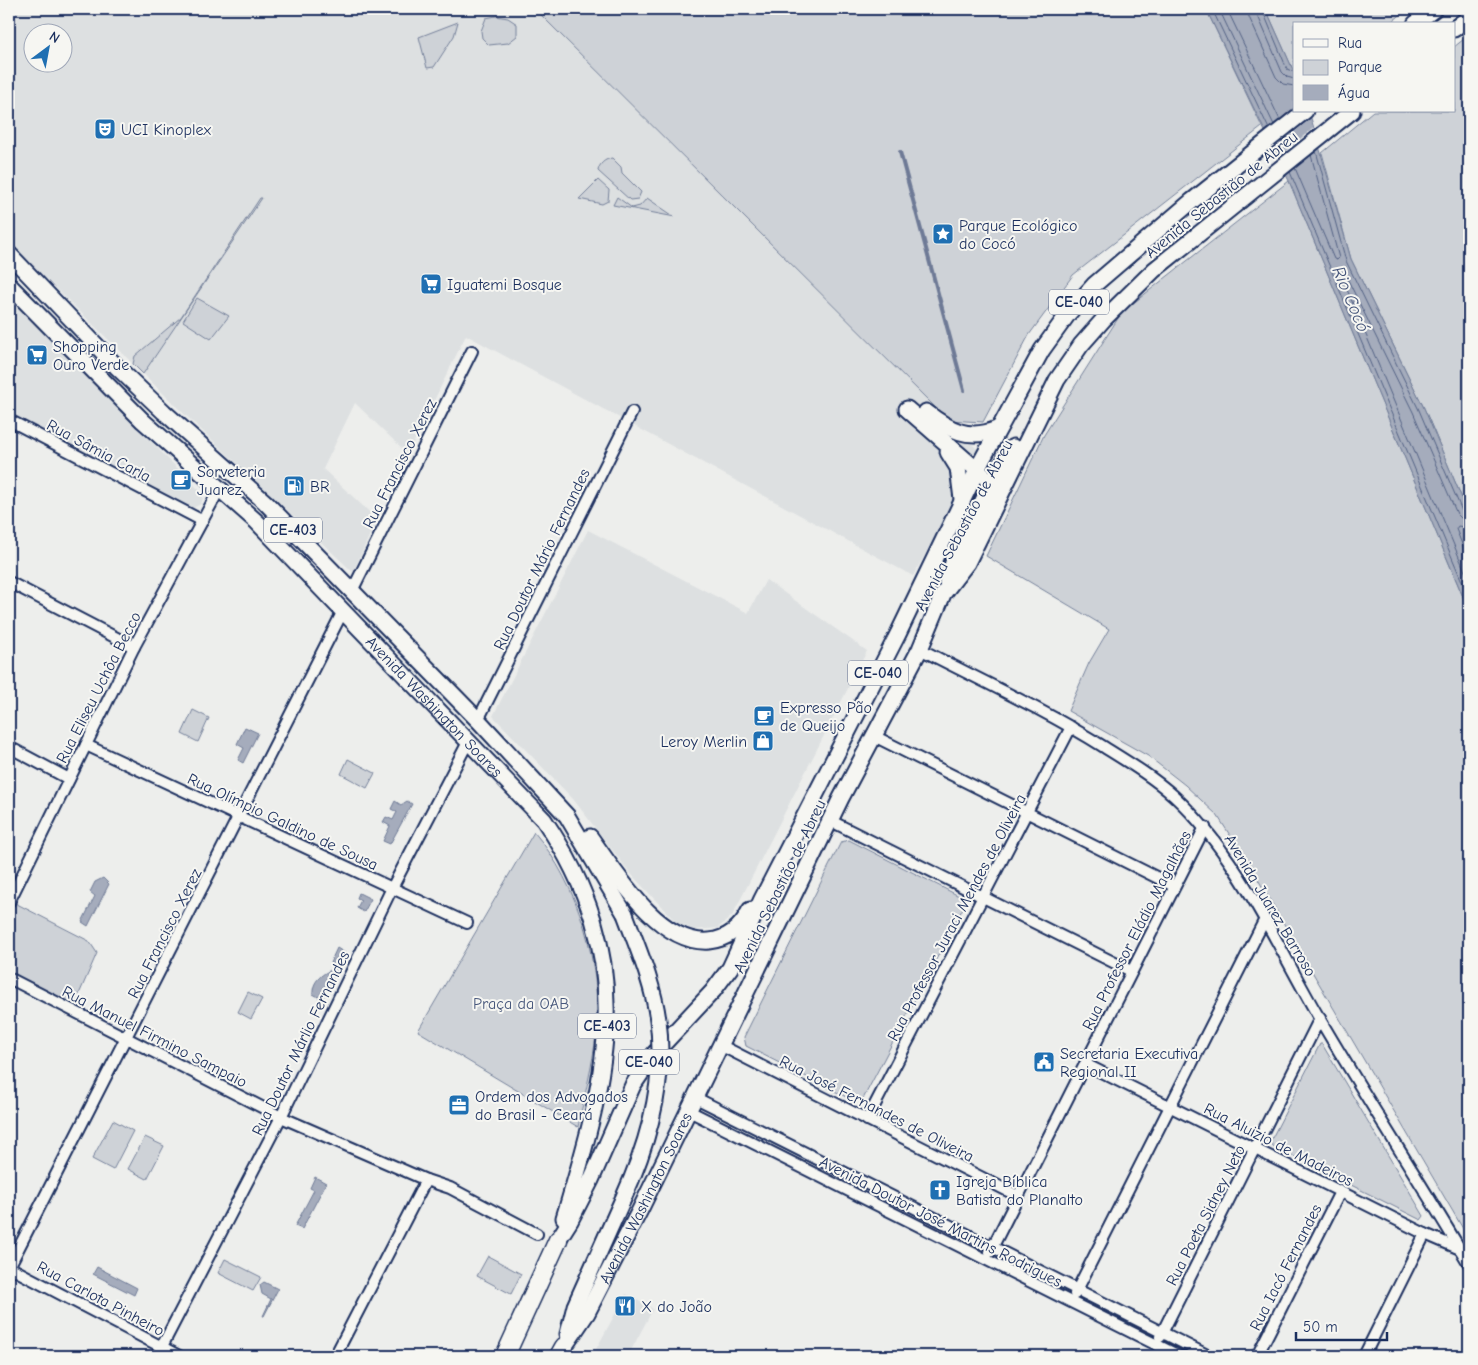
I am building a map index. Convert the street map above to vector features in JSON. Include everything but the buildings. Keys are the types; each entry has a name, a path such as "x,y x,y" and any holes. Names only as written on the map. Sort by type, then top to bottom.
{"highway":[{"name":"Avenida Washington Soares","path":"504,1356 558,1240"}],"main road":[{"path":"1418,22 1434,9"},
{"path":"1456,27 1469,17"},
{"name":"Avenida Sebastião de Abreu","path":"762,899 854,722 997,429 1042,350 1068,314 1094,285 1207,189 1304,112"},
{"name":"Avenida Sebastião de Abreu","path":"722,1046 841,798 920,649 943,594 966,562 1057,380 1081,345 1117,304 1154,270 1351,112"},
{"name":"Avenida Washington Soares","path":"9,254 117,367 164,412 266,502 478,720 567,816 625,914 649,981 658,1020 659,1042 656,1092 642,1152 575,1306 562,1352"},
{"name":"Avenida Washington Soares","path":"9,285 143,421 220,488 344,611 544,820 559,844 586,899 602,959 608,1005 604,1057 590,1130 558,1240"},
{"path":"943,594 955,556 995,477 1007,460 1037,404 1057,380"},
{"path":"962,499 958,468 950,455 921,427 907,409 995,477"},
{"path":"979,466 923,410 941,424 964,434 982,435 997,429"},
{"path":"854,722 874,736"},
{"path":"819,787 841,798"},
{"path":"567,816 584,828 622,881 652,914 664,926 680,937 706,941 726,937 740,926 751,908 762,899"},
{"name":"Avenida Washington Soares","path":"558,1240 591,1180 633,1085 666,1040 723,979 743,944 762,899"},
{"name":"Avenida Washington Soares","path":"562,1352 591,1305 722,1046"}],"street":[{"name":"Rua Francisco Xerez","path":"353,590 472,351"},
{"name":"Rua Doutor Mário Fernandes","path":"478,720 632,412"},
{"name":"Rua Sâmia Carla","path":"9,420 201,520"},
{"name":"Rua Eliseu Uchôa Becco","path":"9,902 134,647 220,488"},
{"path":"9,582 134,647"},
{"name":"Rua Francisco Xerez","path":"9,1267 240,818 344,611"},
{"name":"Avenida Juarez Barroso","path":"920,649 1071,726 1152,777 1205,827 1227,858 1320,1018 1469,1264"},
{"name":"Rua Professor Juraci Mendes de Oliveira","path":"867,1120 1071,726"},
{"path":"874,736 1174,886"},
{"name":"Rua Doutor Márlio Fernandes","path":"160,1352 281,1117 392,888 468,742"},
{"name":"Rua Olímpio Galdino de Sousa","path":"86,745 467,923"},
{"path":"9,747 69,779"},
{"path":"831,821 982,899 1131,971"},
{"name":"Rua Professor Eládio Magalhães","path":"986,1260 1205,827"},
{"path":"1070,1302 1264,921"},
{"name":"Rua Manuel Firmino Sampaio","path":"9,978 281,1117 426,1180 450,1188 537,1234"},
{"name":"Rua Poeta Sidney Neto","path":"1156,1345 1320,1018"},
{"name":"Rua José Fernandes de Oliveira","path":"722,1046 1018,1196"},
{"name":"Rua Aluizio de Madeiros","path":"1085,1064 1425,1234 1460,1249"},
{"name":"Avenida Doutor José Martins Rodrigues","path":"692,1105 992,1248 1210,1356"},
{"name":"Avenida Doutor José Martins Rodrigues","path":"692,1105 986,1260 1180,1356"},
{"path":"335,1356 426,1180"},
{"name":"Rua Iacó Fernandes","path":"1256,1356 1340,1192"},
{"path":"1364,1356 1425,1234"},
{"name":"Rua Carlota Pinheiro","path":"9,1267 160,1352 179,1356"}],"shaded area":[{"name":"Iguatemi Bosque","path":"9,9 535,9 981,453 913,576 466,335 408,454 355,403 323,469 377,519 353,572 179,409 9,242"},
{"name":"Shopping Ouro Verde","path":"9,299 200,491 203,498 201,504 193,508 187,507 9,412"},
{"path":"588,530 748,613 766,580 867,651 732,916 718,928 694,930 676,922 631,874 573,799 493,716"},
{"path":"626,1294 653,1309 628,1356 600,1356 594,1353"}],"green space":[{"name":"Parque Ecológico do Cocó","path":"535,9 1206,9 1262,127 1073,275 1029,335 983,422 948,420"},
{"path":"1266,9 1408,9 1392,22 1293,22 1293,70"},
{"path":"496,16 508,18 517,24 517,36 508,43 489,45 482,38 481,31 486,18"},
{"path":"458,22 454,36 434,67 427,68 419,37"},
{"path":"1469,35 1469,515 1424,408 1351,259 1322,153 1372,112 1456,112 1456,45"},
{"path":"612,158 621,167 622,173 641,192 638,199 630,200 598,171 603,162"},
{"path":"598,180 609,190 608,201 602,204 579,199"},
{"path":"1289,181 1469,611 1469,1239 1253,871 1217,815 1185,785 1148,756 1068,711 1089,663 1109,629 986,556 1044,435 1122,312"},
{"path":"617,197 632,208 640,206 647,198 675,217 613,205"},
{"path":"260,198 262,198 143,374 133,364 135,356 181,317"},
{"path":"197,298 229,316 211,339 183,321"},
{"path":"193,710 209,718 198,742 182,734"},
{"path":"348,759 375,773 367,788 341,774"},
{"name":"Praça da OAB","path":"534,832 564,876 584,927 591,954 597,1008 596,1034 591,1069 578,1127 418,1031"},
{"path":"849,840 961,897 963,908 863,1099 852,1100 746,1046 744,1037 841,842"},
{"path":"15,903 89,941 97,953 73,1008 9,975 9,915"},
{"path":"248,992 262,999 251,1019 238,1012"},
{"path":"1320,1044 1322,1044 1424,1216 1421,1220 1273,1146 1270,1142"},
{"path":"113,1120 133,1131 113,1170 92,1159"},
{"path":"145,1137 164,1146 147,1179 128,1169"},
{"path":"488,1256 521,1274 511,1294 477,1276"},
{"path":"225,1259 261,1277 253,1291 218,1273"}],"water":[{"name":"Rio Cocó","path":"1206,9 1266,9 1293,70 1293,112 1309,112 1351,259 1424,408 1469,515 1469,611 1289,181"},
{"path":"245,727 258,733 243,763 238,760 244,748 237,744"},
{"path":"395,801 401,805 407,801 412,804 390,844 383,841 390,826 383,822 386,817 393,820 397,812 391,809"},
{"path":"103,878 109,884 88,926 82,922 95,896 90,892 95,882"},
{"path":"359,893 371,899 364,912 357,908 361,900 357,898"},
{"path":"337,948 345,953 322,999 313,994 314,985 326,972 335,969 336,966 330,963"},
{"path":"315,1177 326,1183 302,1229 295,1226 314,1190 310,1188"},
{"path":"97,1267 137,1288 134,1295 93,1274"},
{"path":"264,1282 278,1289 263,1316 271,1299 262,1294 260,1285"}],"pier":[{"path":"1293,109 1293,112 1311,112 1313,117 1271,151 1263,134"},
{"path":"1316,126 1322,147 1284,177 1275,159"}],"waterway":[{"path":"900,152 964,390"}],"place":[{"name":"UCI Kinoplex","path":"105,129"},
{"name":"Parque Ecológico do Cocó","path":"943,234"},
{"name":"Iguatemi Bosque","path":"431,284"},
{"name":"Shopping Ouro Verde","path":"37,355"},
{"name":"Sorveteria Juarez","path":"181,480"},
{"name":"BR","path":"294,486"},
{"name":"Expresso Pão de Queijo","path":"764,716"},
{"name":"Leroy Merlin","path":"763,741"},
{"name":"Secretaria Executiva Regional II","path":"1044,1062"},
{"name":"Ordem dos Advogados do Brasil - Ceará","path":"459,1105"},
{"name":"Igreja Bíblica Batista do Planalto","path":"940,1190"},
{"name":"X do João","path":"625,1306"}]}
